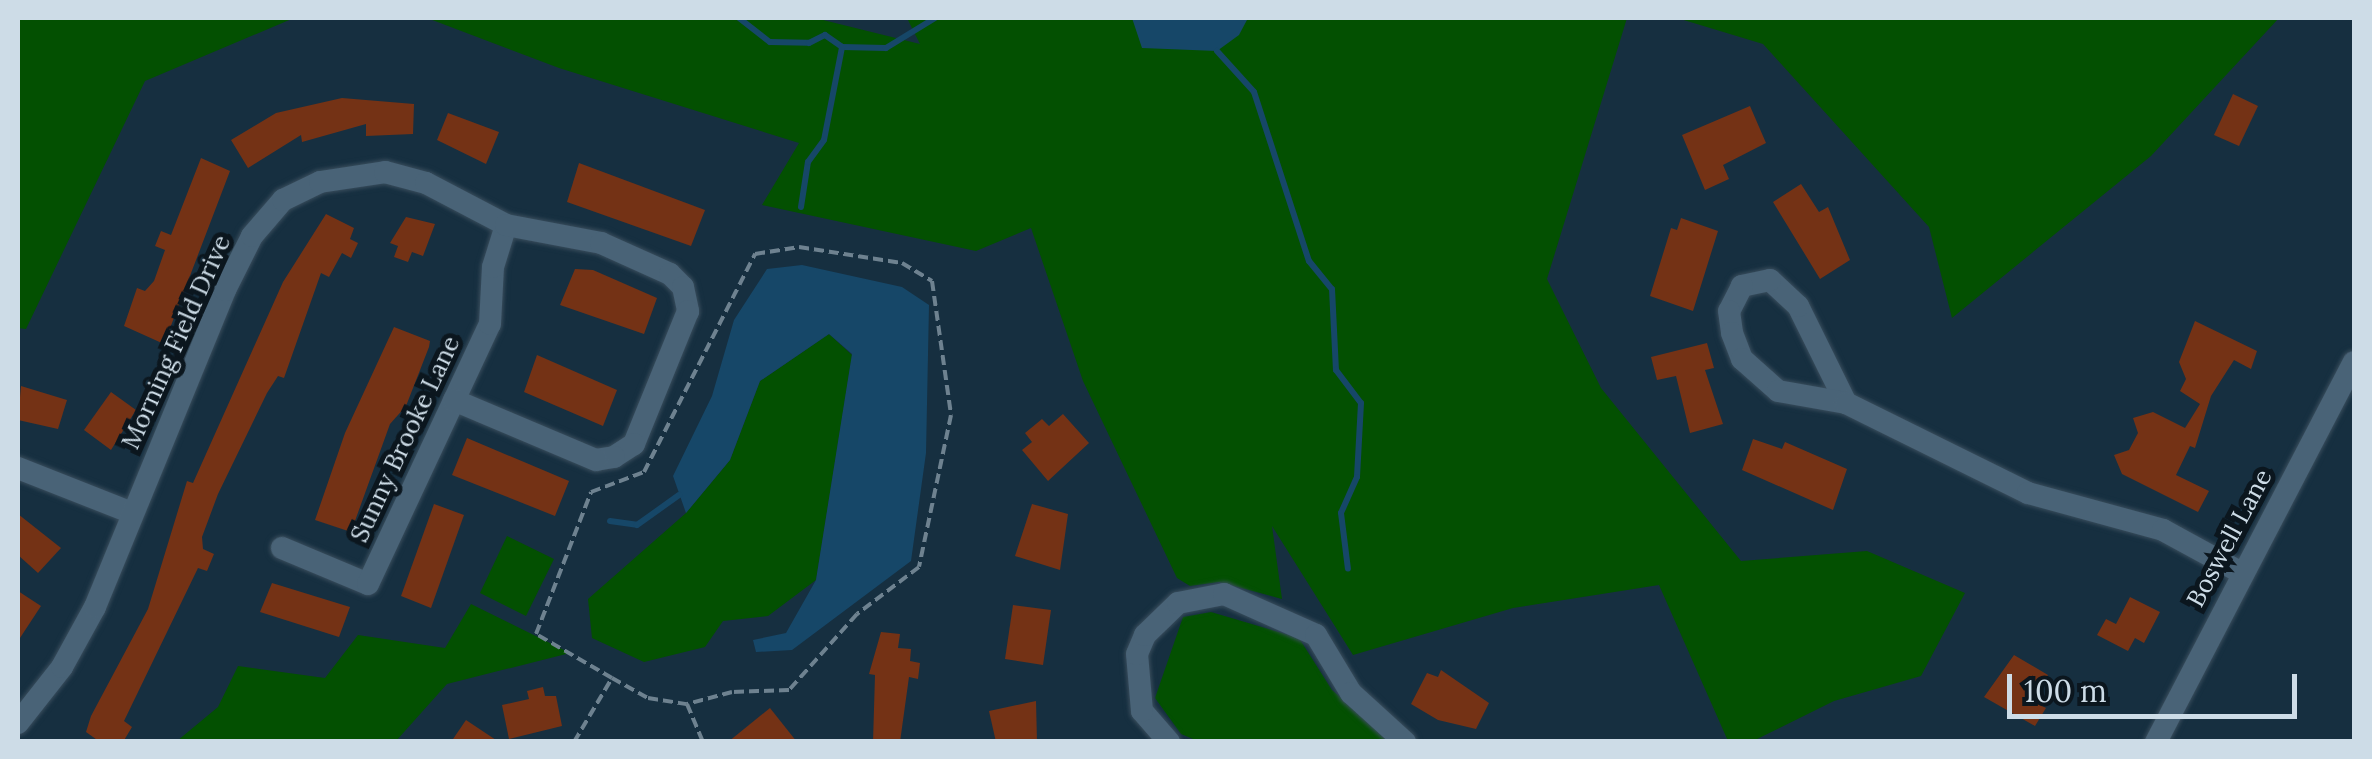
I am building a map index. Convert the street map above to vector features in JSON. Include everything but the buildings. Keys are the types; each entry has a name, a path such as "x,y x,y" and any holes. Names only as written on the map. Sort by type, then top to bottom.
{"street":[{"name":"Morning Field Drive","path":"18,723 62,667 94,607 225,290 252,236 283,200 320,182 385,172 426,183 506,225 601,243 670,274 683,287 688,311 634,444 614,456 596,460 454,400"},
{"name":"Sunny Brooke Lane","path":"282,548 368,584 490,324 493,267 506,225"},
{"path":"1846,404 1798,306 1770,280 1742,286 1728,311 1732,333 1757,377 1778,391 1846,404 2028,493 2164,530 2242,573"},
{"name":"Boswell Lane","path":"2156,742 2354,362"},
{"path":"18,468 132,513"},
{"path":"1169,742 1142,710 1137,654 1144,635 1178,603 1224,594 1316,635 1351,693 1405,742"}],"path":[{"path":"799,248 902,263 932,281 951,415 919,567 857,614 789,690 732,692 687,704 648,698 612,678 536,634 591,492 644,472 755,254 799,248"},
{"path":"574,742 612,678"},
{"path":"687,704 703,742"}],"green space":[{"path":"18,18 294,18 145,81 26,329 18,328"},
{"path":"427,18 815,18 920,44 907,18 1627,18 1547,279 1601,388 1741,561 1867,551 1965,593 1921,676 1834,701 1753,741 1728,741 1659,585 1513,608 1353,655 1272,526 1282,599 1219,582 1190,586 1177,578 1083,381 1031,228 976,251 762,205 799,143 559,68"},
{"path":"1677,18 2279,18 2151,156 1952,318 1929,227 1763,44"},
{"path":"829,334 852,355 816,580 768,616 723,621 705,647 644,662 592,638 588,599 686,513 730,460 760,381"},
{"path":"507,536 554,559 526,616 480,593"},
{"path":"471,604 570,653 447,684 396,741 177,741 218,707 238,666 325,678 358,635 445,648"},
{"path":"1211,612 1299,638 1332,690 1391,741 1198,741 1181,734 1155,698 1183,617"}],"water":[{"path":"1132,18 1248,18 1239,35 1217,51 1142,48"},
{"path":"802,265 902,287 929,305 926,453 911,561 792,650 756,652 753,640 786,633 816,580 852,354 829,334 760,381 730,460 686,513 673,476 712,396 734,320 767,269"}],"waterway":[{"path":"739,18 770,42 809,43 825,35 842,47 886,48 935,18"},
{"path":"801,207 808,162 824,140 842,47"},
{"path":"1217,51 1254,92 1309,261 1332,289 1336,370 1361,403 1357,477 1341,513 1348,569"},
{"path":"610,521 637,525 679,495"}]}
